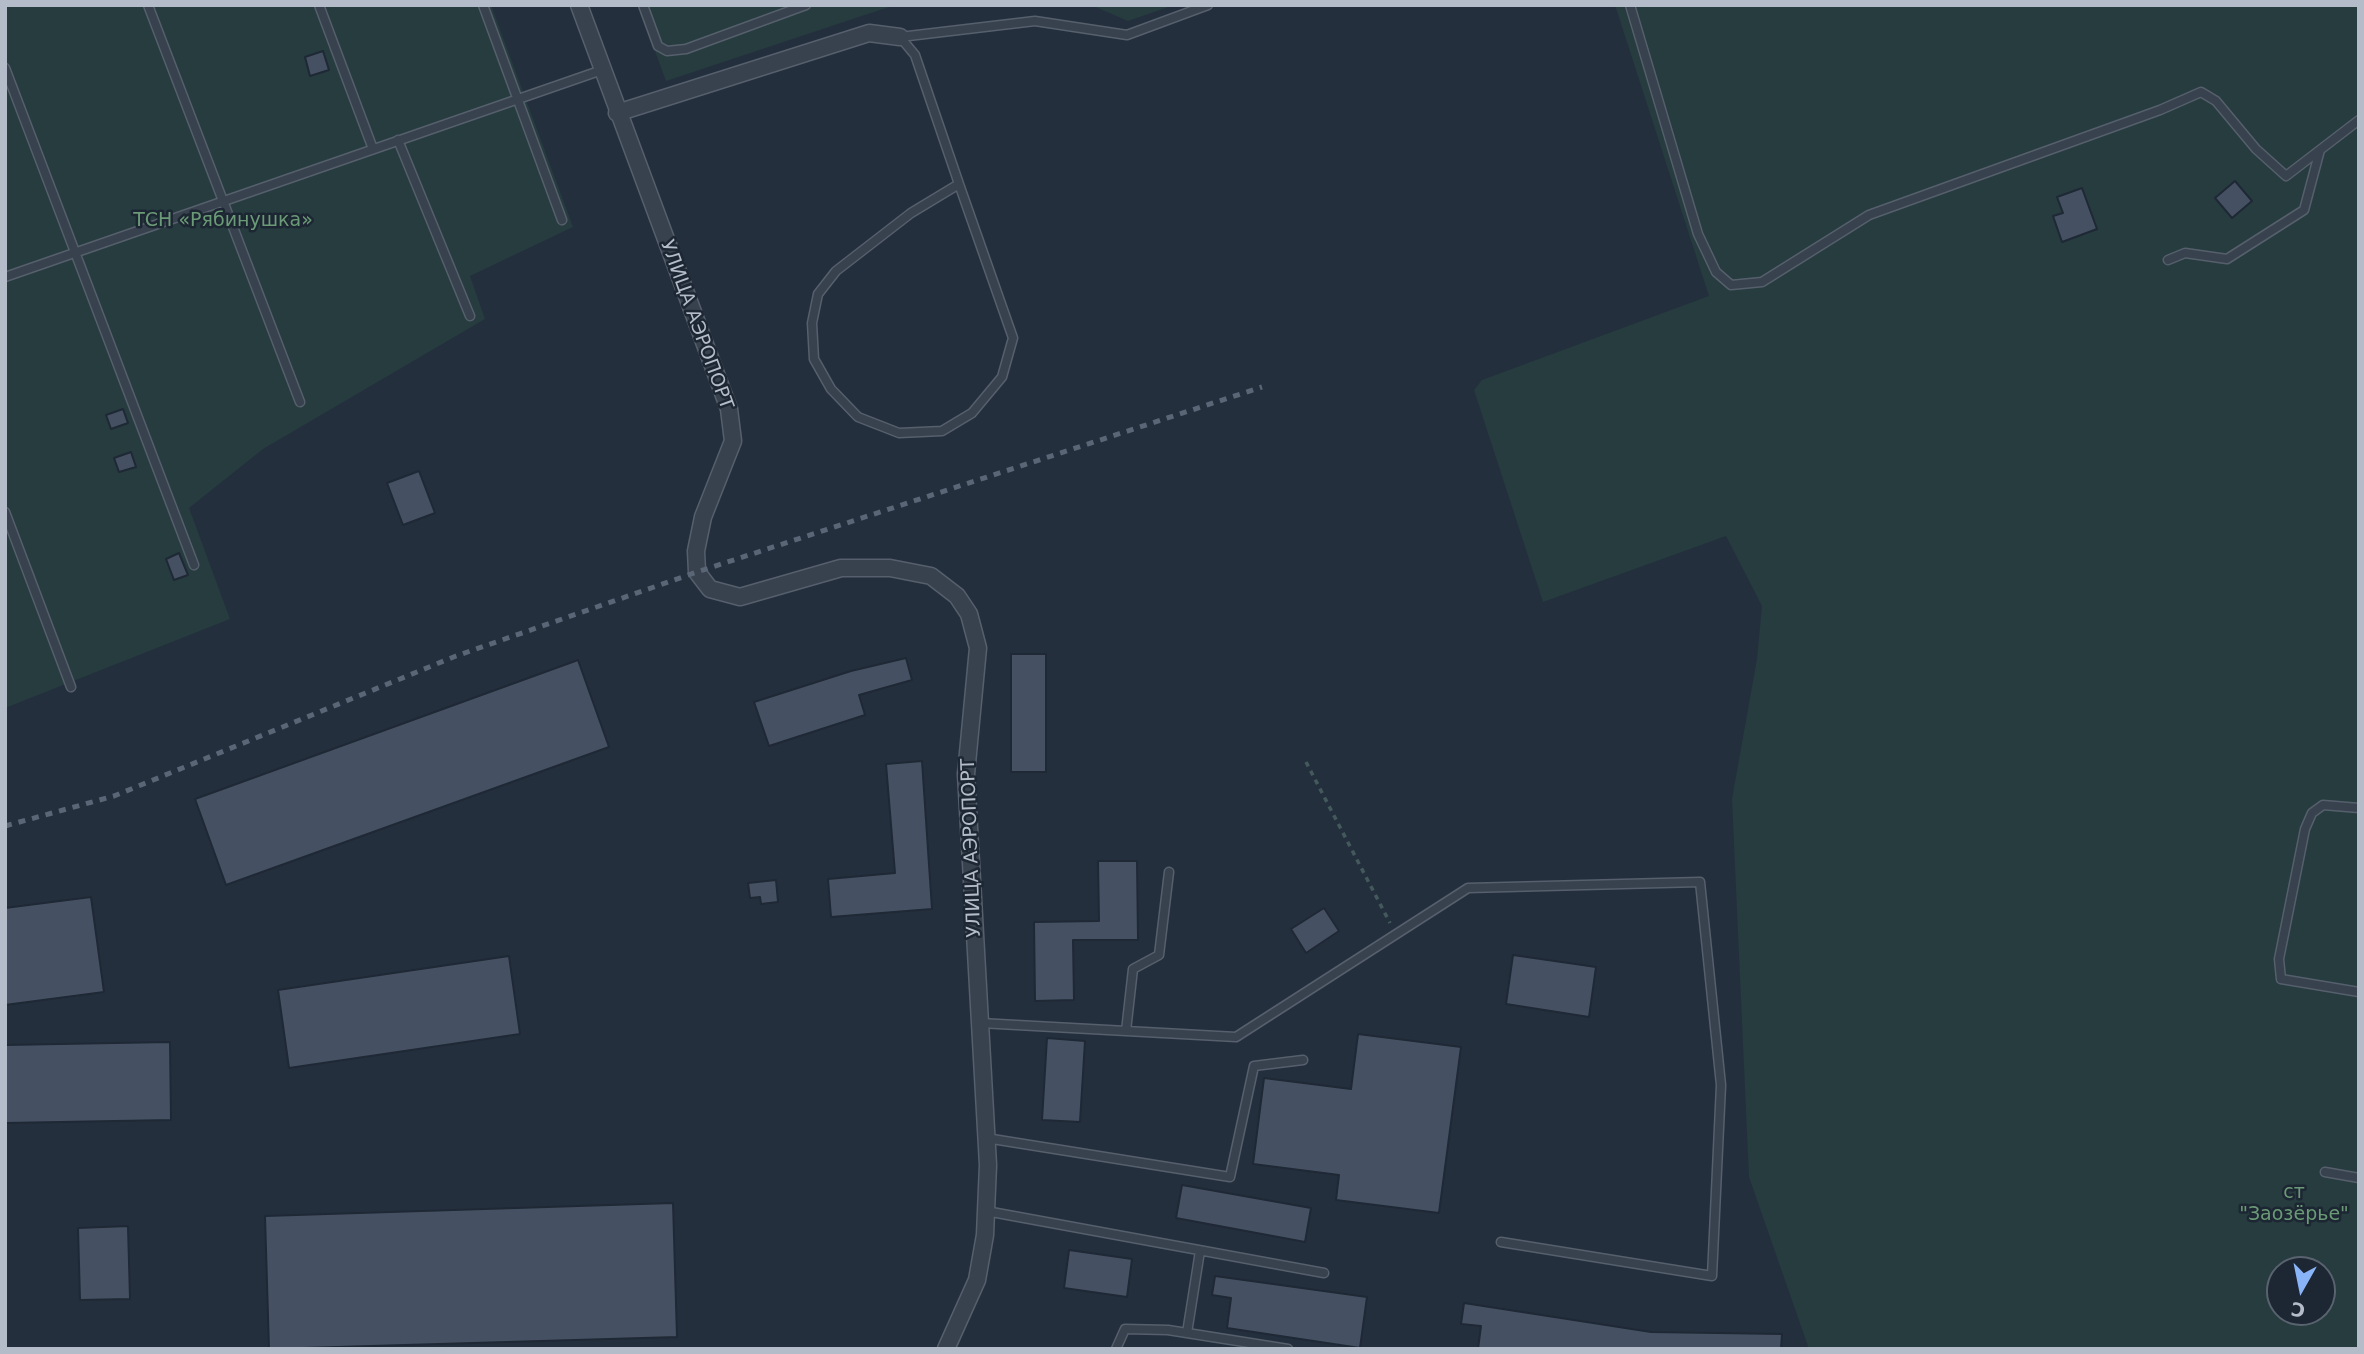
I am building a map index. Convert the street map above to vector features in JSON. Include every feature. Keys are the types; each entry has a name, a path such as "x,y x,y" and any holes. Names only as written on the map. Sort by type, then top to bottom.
{"street":[{"name":"УЛИЦА АЭРОПОРТ","path":"579,5 729,409 733,441 703,517 696,551 697,572 710,589 740,597 841,568 890,568 931,576 957,596 969,614 978,648 966,774 986,1138 986,1211 977,1280 946,1349"},
{"path":"617,113 869,33 900,37"}],"lane":[{"path":"148,5 221,202 300,402"},
{"path":"319,5 373,149"},
{"path":"484,5 562,220"},
{"path":"643,5 658,46 667,51 686,49 806,5"},
{"path":"900,37 1035,21 1126,35 1208,5"},
{"path":"1630,5 1698,234 1716,272 1731,285 1762,282 1869,215 2160,110 2201,92 2216,101 2256,149 2286,176 2359,120"},
{"path":"900,37 915,55 960,184 1013,338 1002,377 972,413 942,431 899,433 858,417 831,389 814,359 812,323 818,294 847,262 911,213 960,184"},
{"path":"5,68 194,565"},
{"path":"5,277 602,70"},
{"path":"398,140 470,316"},
{"path":"2168,260 2185,253 2227,259 2304,210 2320,150"},
{"path":"5,513 71,687"},
{"path":"2359,808 2323,805 2312,813 2305,829 2278,959 2281,979 2359,992"},
{"path":"1126,1031 1133,969 1159,955 1169,872"},
{"path":"980,1023 1236,1037 1468,888 1700,882 1721,1085 1712,1276 1501,1242"},
{"path":"986,1138 1230,1177 1254,1066 1303,1060"},
{"path":"2325,1172 2359,1178"},
{"path":"986,1211 1324,1273"},
{"path":"1187,1333 1200,1251"},
{"path":"1116,1349 1125,1329 1187,1333 1288,1349"}],"path":[{"path":"1306,762 1396,934"}],"green space":[{"name":"ТСН «Рябинушка»","path":"5,5 491,5 573,227 470,276 485,319 263,449 189,508 230,619 5,708"},
{"path":"638,5 895,5 666,81"},
{"path":"1091,5 1174,5 1128,21"},
{"name":"ст \"Заозёрье\"","path":"1615,5 2359,5 2359,1349 1809,1349 1749,1177 1732,799 1757,659 1762,606 1726,536 1543,602 1474,390 1482,380 1709,296"}],"building":[{"path":"323,51 329,70 310,76 305,57"},
{"path":"2235,181 2252,201 2232,218 2215,198"},
{"path":"2082,188 2097,229 2062,242 2053,216 2063,213 2057,197"},
{"path":"123,409 128,423 111,429 106,415"},
{"path":"131,452 136,467 119,472 114,458"},
{"path":"419,471 435,513 403,525 387,483"},
{"path":"179,553 188,575 174,580 166,559"},
{"path":"1011,654 1046,654 1046,772 1011,772"},
{"path":"906,658 912,680 859,695 865,715 769,746 754,702 851,671"},
{"path":"578,660 609,747 226,885 195,799"},
{"path":"922,761 932,909 831,917 828,879 895,873 886,764"},
{"path":"1098,861 1137,861 1138,940 1073,940 1074,1000 1035,1001 1034,922 1099,921"},
{"path":"776,880 778,902 761,904 760,897 750,898 748,883"},
{"path":"91,897 104,992 5,1005 5,908"},
{"path":"1324,908 1339,931 1306,953 1291,929"},
{"path":"1513,955 1596,967 1589,1017 1506,1004"},
{"path":"509,956 520,1034 289,1068 278,990"},
{"path":"1358,1034 1461,1047 1439,1213 1336,1200 1339,1175 1253,1164 1264,1078 1351,1089"},
{"path":"1047,1038 1085,1041 1080,1122 1042,1120"},
{"path":"170,1042 171,1120 5,1123 5,1045"},
{"path":"1182,1185 1311,1208 1305,1242 1176,1218"},
{"path":"673,1203 677,1337 269,1349 265,1216"},
{"path":"128,1226 130,1299 80,1300 78,1228"},
{"path":"1069,1250 1132,1259 1127,1297 1064,1288"},
{"path":"1215,1276 1367,1297 1360,1348 1227,1328 1231,1298 1212,1295"},
{"path":"1464,1303 1651,1332 1782,1334 1781,1349 1478,1349 1481,1326 1461,1324"}],"railway":[{"path":"5,826 114,796 456,656 697,572 1262,387"}]}
